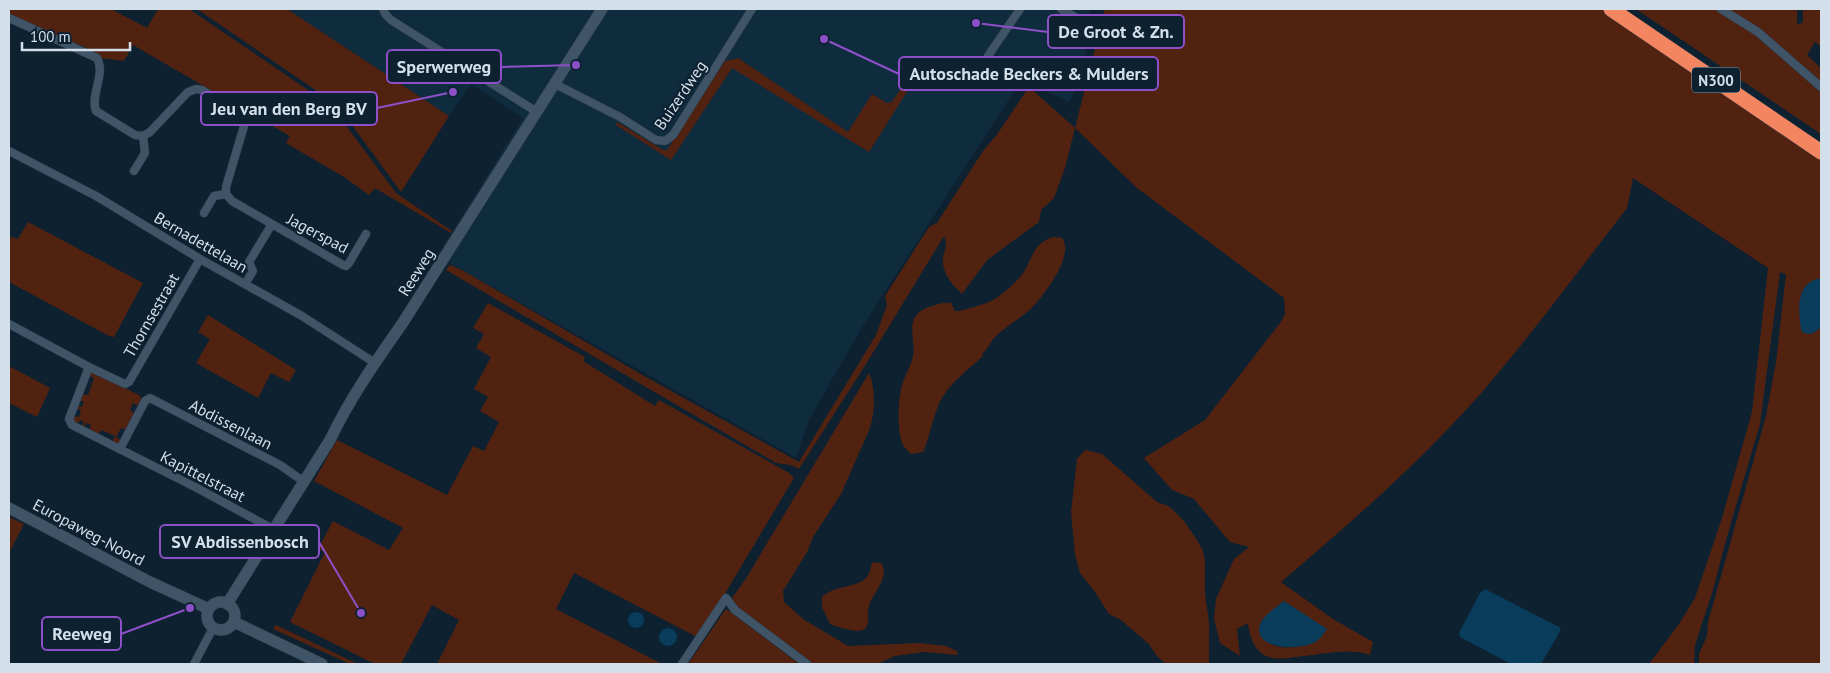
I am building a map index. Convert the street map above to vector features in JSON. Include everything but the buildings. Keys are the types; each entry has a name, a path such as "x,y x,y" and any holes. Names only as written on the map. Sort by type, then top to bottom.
{"highway":[{"name":"N300","path":"1611,9 1821,152"},
{"name":"N300","path":"1629,9 1821,139"}],"street":[{"path":"384,9 386,15 391,20 536,112"},
{"name":"Reeweg","path":"227,604 374,363 402,324 602,9"},
{"name":"Buizerdweg","path":"555,84 620,117 656,140 665,141 672,135 752,9"},
{"path":"988,56 1020,9"},
{"path":"1061,9 1087,24"},
{"path":"1721,9 1758,32 1821,87"},
{"path":"9,18 97,58 100,67 95,101 96,111 135,135 143,136 150,132 188,92 196,89 202,90 238,112 243,117 244,126 226,187 226,194 214,196 204,213"},
{"path":"134,171 145,153 143,136"},
{"name":"Bernadettelaan","path":"9,151 96,196 200,259 302,316 374,363"},
{"name":"Jagerspad","path":"226,194 232,201 346,266 366,234"},
{"name":"Jagerspad","path":"245,284 252,271 249,262 272,224"},
{"name":"Thornsestraat","path":"89,367 125,384 129,382 200,259"},
{"path":"9,324 89,367"},
{"name":"Kapittelstraat","path":"89,367 69,419 70,423 273,529"},
{"name":"Abdissenlaan","path":"120,449 145,400 150,398 280,465 303,481"},
{"name":"Europaweg-Noord","path":"9,508 141,578 209,610"},
{"path":"682,664 726,598 735,610 807,664"},
{"path":"215,604 227,604 234,610 234,622 225,630 213,628 208,621 209,610 215,604"},
{"path":"234,622 322,664"},
{"path":"194,664 213,628"}],"shaded area":[{"path":"9,9 111,9 147,28 158,9 189,9 330,105 396,193 452,231 451,233 375,188 369,195 344,177 286,143 290,136 133,45 124,61 100,58 89,49 9,14"},
{"path":"197,9 287,9 449,116 401,192 341,110 333,102"},
{"path":"287,9 1090,9 1087,24 1084,72 1069,102 1022,79 861,329 809,420 796,458 437,256 523,118 471,84 449,116"},
{"path":"1105,9 1603,9 1821,156 1821,278 1812,334 1821,327 1821,664 1699,664 1699,654 1707,636 1708,622 1766,416 1776,362 1786,274 1780,272 1760,424 1713,590 1695,645 1694,664 1649,664 1679,624 1695,598 1722,518 1752,412 1768,268 1633,178 1627,208 1545,315 1470,406 1392,484 1281,582 1333,619 1373,642 1370,655 1352,652 1333,652 1279,659 1272,658 1264,655 1256,648 1251,638 1248,623 1237,629 1240,656 1220,643 1214,619 1216,599 1234,559 1249,547 1230,542 1194,499 1172,490 1144,458 1205,420 1280,323 1285,314 1284,298 1137,188 1075,128","holes":["1284,601 1316,642 1294,647 1279,647 1272,644 1261,634 1264,618"]},
{"path":"1636,9 1797,9 1797,24 1803,23 1803,9 1821,9 1821,46 1815,42 1807,55 1821,68 1821,134"},
{"path":"738,58 848,132 872,94 887,103 892,102 909,76 913,82 869,152 732,68 671,160 616,125 617,122 663,150 667,150 725,61"},
{"path":"1029,87 1075,128 1065,168 1054,198 1041,210 1039,222 987,260 962,294 949,280 945,272 943,256 946,240 944,236 799,469 791,465 776,463 446,270 450,265 462,270 644,376 799,462 876,335 887,305 885,296 929,227 937,223 983,151 996,136"},
{"path":"28,222 143,283 114,337 9,282 9,236 18,239"},
{"path":"1053,237 1062,238 1065,246 1064,255 1047,289 1026,313 996,336 982,354 983,356 947,390 937,410 923,452 911,454 901,440 899,409 902,385 914,352 912,329 916,316 922,310 942,303 951,303 955,311 959,311 993,300 1006,291 1020,277 1040,244"},
{"path":"1821,278 1821,327 1807,334 1802,332 1801,329 1800,297 1807,285 1813,280"},
{"path":"488,303 585,357 583,361 655,406 659,400 789,473 794,478 697,637 574,573 556,609 662,664 437,664 459,620 432,605 401,664 375,664 290,622 325,552 318,549 333,521 389,550 403,528 314,481 337,440 447,495 473,446 484,451 499,422 480,411 488,397 474,389 491,357 476,348 484,334 473,328"},
{"path":"208,315 296,370 289,382 271,373 258,398 196,363 210,339 198,332"},
{"path":"9,366 50,388 37,417 9,403"},
{"path":"90,372 139,395 142,399 139,406 133,403 130,410 135,414 127,430 121,428 116,437 122,441 118,444 112,442 115,436 101,430 98,435 89,430 91,425 86,423 84,428 82,426 84,422 80,420 77,424 72,419 74,416 79,417 81,410 76,408 78,406 82,407 84,402 79,400 81,394 88,395 94,378 88,375"},
{"path":"869,373 873,386 874,401 870,428 841,494 813,537 807,552 783,591 784,602 803,619 848,646 919,643 946,646 957,651 958,655 924,652 895,656 877,664 813,664 737,609 732,598 745,580"},
{"path":"1085,450 1102,454 1157,502 1172,509 1184,521 1197,540 1203,551 1205,562 1205,593 1209,623 1209,664 1166,664 1156,655 1149,644 1121,620 1109,614 1080,573 1075,555 1071,512 1077,459"},
{"path":"9,517 24,524 9,553"},
{"path":"872,562 881,563 884,574 869,606 867,627 858,631 830,624 822,607 822,597 826,593 863,581 868,575"},
{"path":"1485,589 1559,627 1561,630 1541,664 1511,664 1460,637 1459,633 1480,593"},
{"path":"1284,601 1327,629 1318,640 1310,644 1290,647 1279,646 1262,639 1259,632 1261,622"},
{"path":"726,609 729,611 799,664 688,664"},
{"path":"633,612 639,612 644,617 642,626 633,628 628,623 628,617"},
{"path":"276,625 358,664 350,664 273,629"},
{"path":"668,628 674,631 677,637 674,643 668,646 662,643 659,637 662,631"}],"place":[{"name":"De Groot & Zn.","path":"976,23"},
{"name":"Autoschade Beckers & Mulders","path":"824,39"},
{"name":"Sperwerweg","path":"576,65"},
{"name":"Jeu van den Berg BV","path":"453,92"},
{"name":"Reeweg","path":"190,608"},
{"name":"SV Abdissenbosch","path":"361,613"}]}
